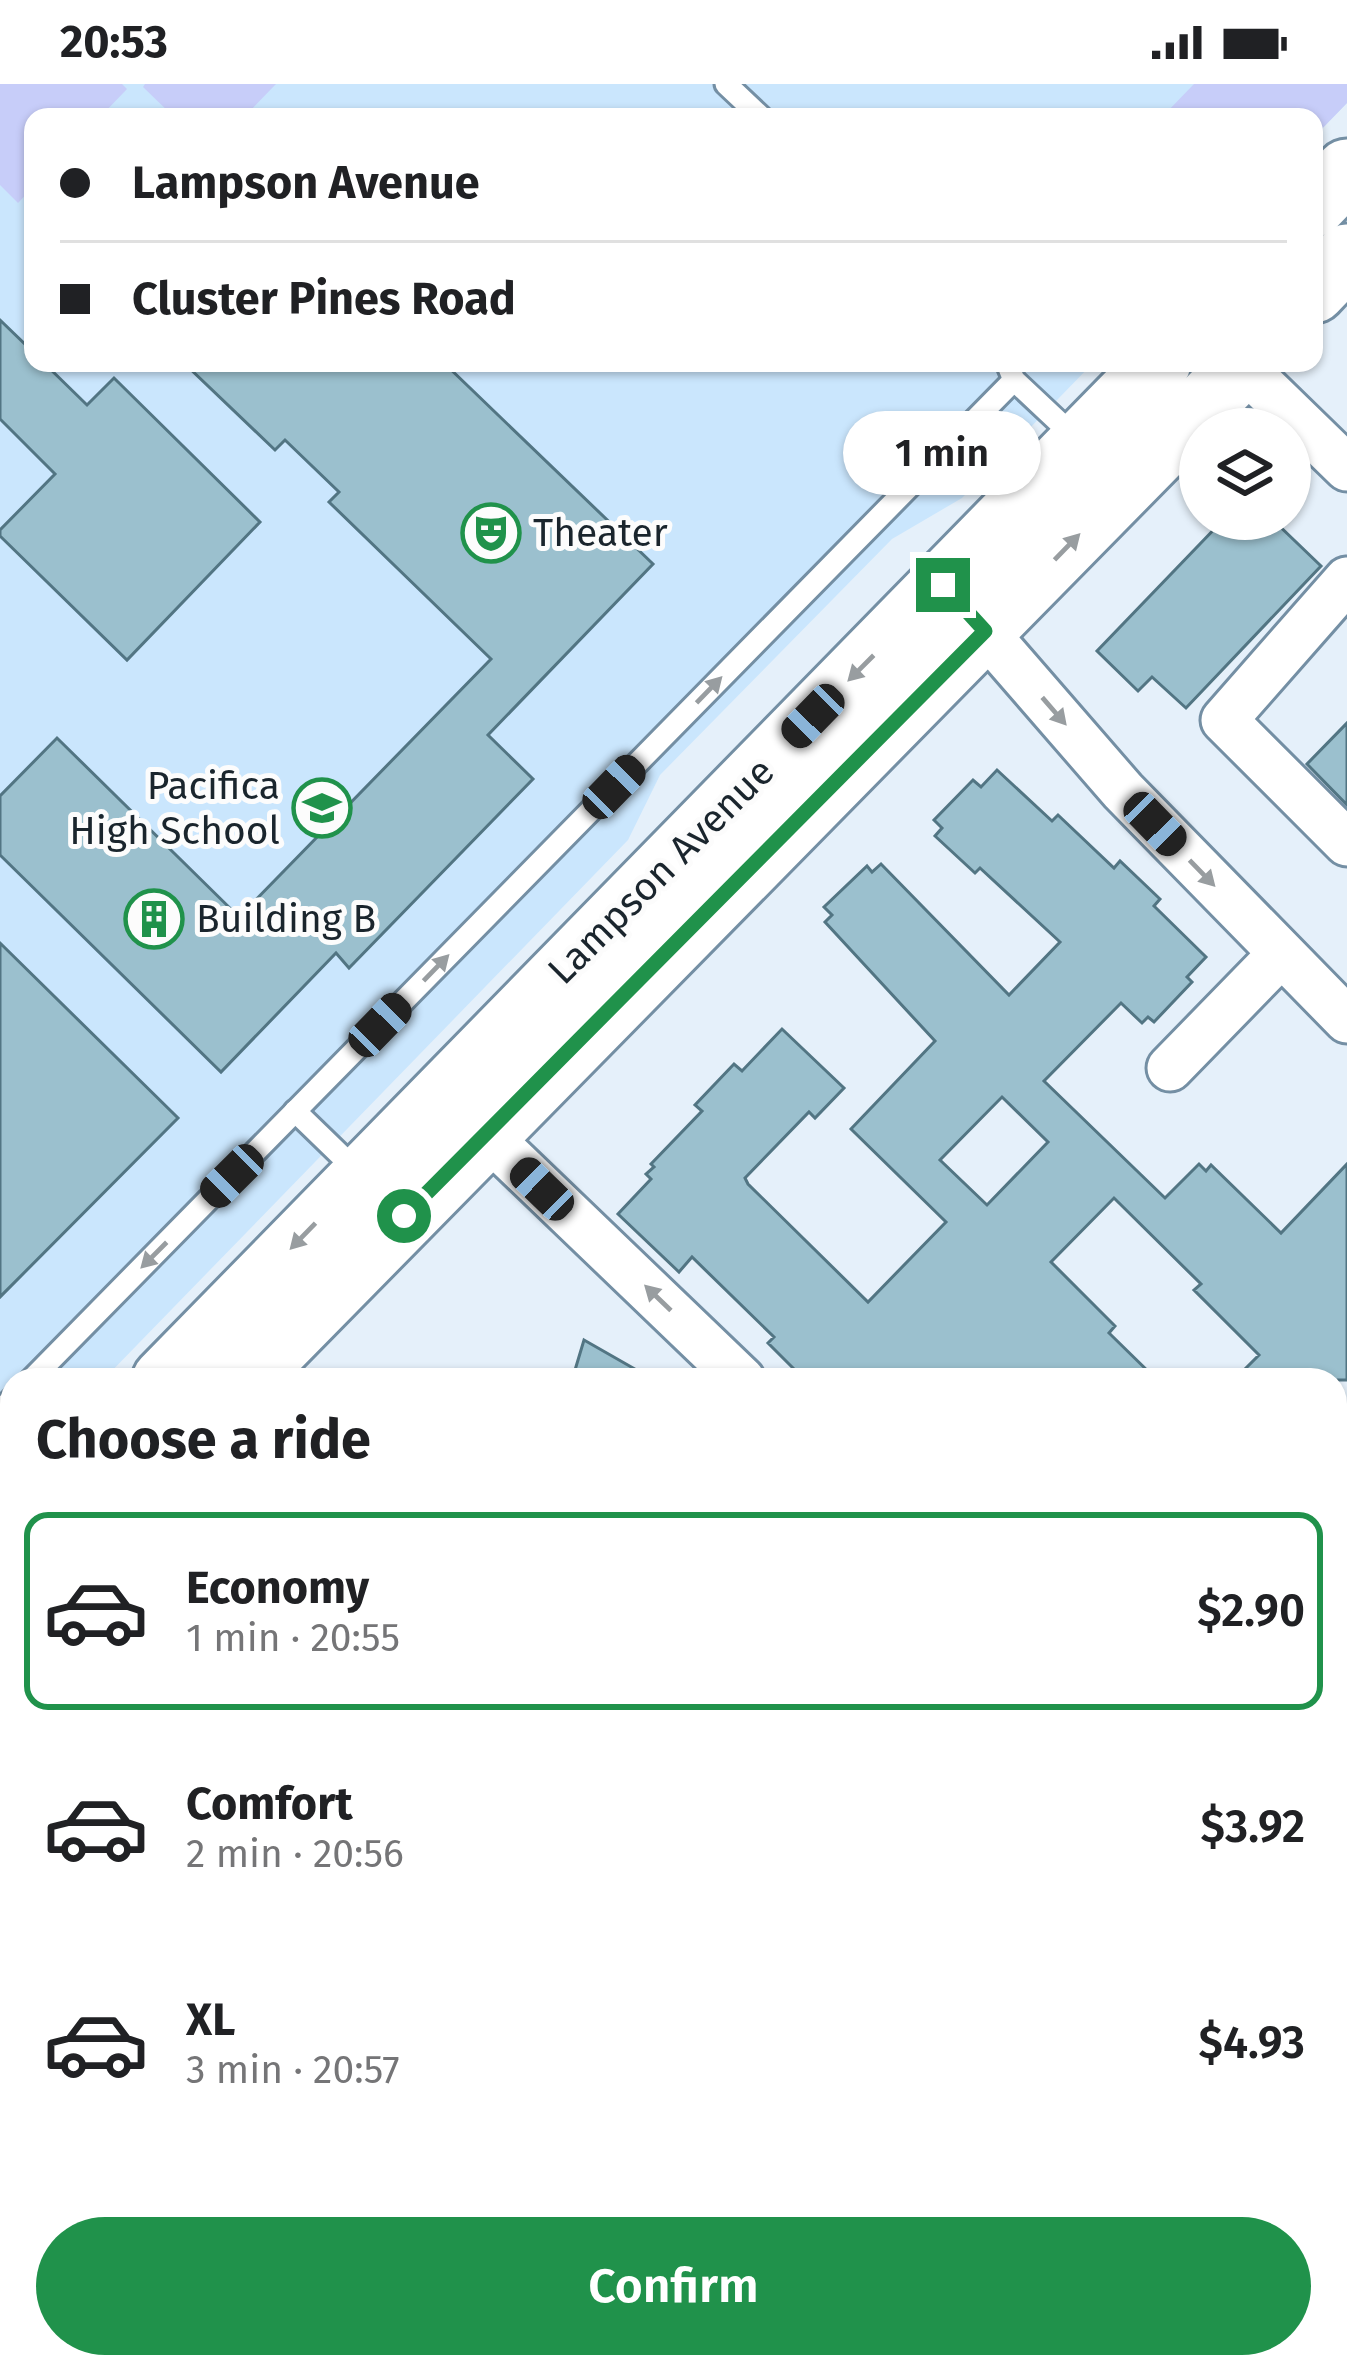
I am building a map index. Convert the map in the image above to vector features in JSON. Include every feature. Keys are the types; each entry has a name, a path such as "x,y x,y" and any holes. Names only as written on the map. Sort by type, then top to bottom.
{"main road":[{"path":"1323,196 1347,171"},
{"path":"1323,281 1347,256"},
{"name":"Lampson Avenue","path":"178,1368 383,1196 464,1113 943,585 1150,372"},
{"name":"Lampson Avenue","path":"464,1113 985,631 1234,372"},
{"name":"Lampson Avenue","path":"254,1368 383,1196"}],"street":[{"path":"1250,372 1347,468"},
{"path":"1347,580 1225,721 1347,843"},
{"path":"943,585 1123,791 1347,1020"},
{"path":"1170,1068 1281,954"},
{"path":"464,1113 730,1368"}],"lane":[{"path":"726,84 751,108"},
{"path":"43,1368 1009,372"},
{"path":"1011,372 1080,442"},
{"path":"295,1111 383,1196"}],"shaded area":[{"name":"Pacifica High School","path":"0,84 1347,84 1347,103 1323,128 1323,108 24,108 24,372 1084,372 962,498 892,539 660,775 628,840 115,1368 0,1368"},
{"path":"0,84 122,84 127,89 109,108 24,108 24,197 18,203 0,185"},
{"path":"276,84 253,108 165,108 143,87"},
{"path":"1194,84 1347,84 1347,103 1323,128 1323,108 1171,108"}],"building":[{"path":"0,320 24,343 24,372 53,372 87,405 114,378 260,522 127,660 0,536 0,530 55,474 0,419"},
{"path":"193,372 453,372 653,564 488,735 533,779 349,968 336,953 221,1072 0,855 0,796 57,738 239,917 491,659 329,502 339,492 285,440 275,450"},
{"path":"1204,540 1294,540 1321,566 1186,708 1152,677 1138,691 1097,651"},
{"path":"1347,723 1347,805 1307,764"},
{"path":"997,770 1052,821 1058,815 1114,868 1120,861 1160,899 1154,906 1206,957 1187,977 1192,982 1154,1022 1148,1017 1142,1023 1121,1003 1044,1081 1165,1198 1199,1164 1206,1171 1211,1165 1281,1233 1347,1164 1347,1368 1246,1368 1259,1355 1194,1290 1201,1284 1114,1198 1051,1262 1115,1326 1109,1333 1145,1368 793,1368 768,1343 774,1337 692,1257 679,1272 618,1214 651,1179 646,1174 654,1167 651,1164 702,1111 695,1105 734,1064 742,1071 782,1029 844,1088 815,1118 809,1112 745,1178 748,1184 868,1302 946,1222 851,1129 935,1041 825,922 832,915 824,907 867,866 872,872 881,864 1009,995 1060,942 980,868 975,873 935,836 942,828 934,820 973,780 981,787","holes":["1002,1097 1048,1142 987,1205 940,1160"]},
{"path":"0,943 178,1118 0,1297"},
{"path":"584,1340 633,1368 576,1368"}],"place":[{"name":"Theater","path":"491,533"},
{"name":"Pacifica High School","path":"322,808"},
{"name":"Building B","path":"154,919"}],"route":[{"path":"404,1216 985,631 943,585"}]}
